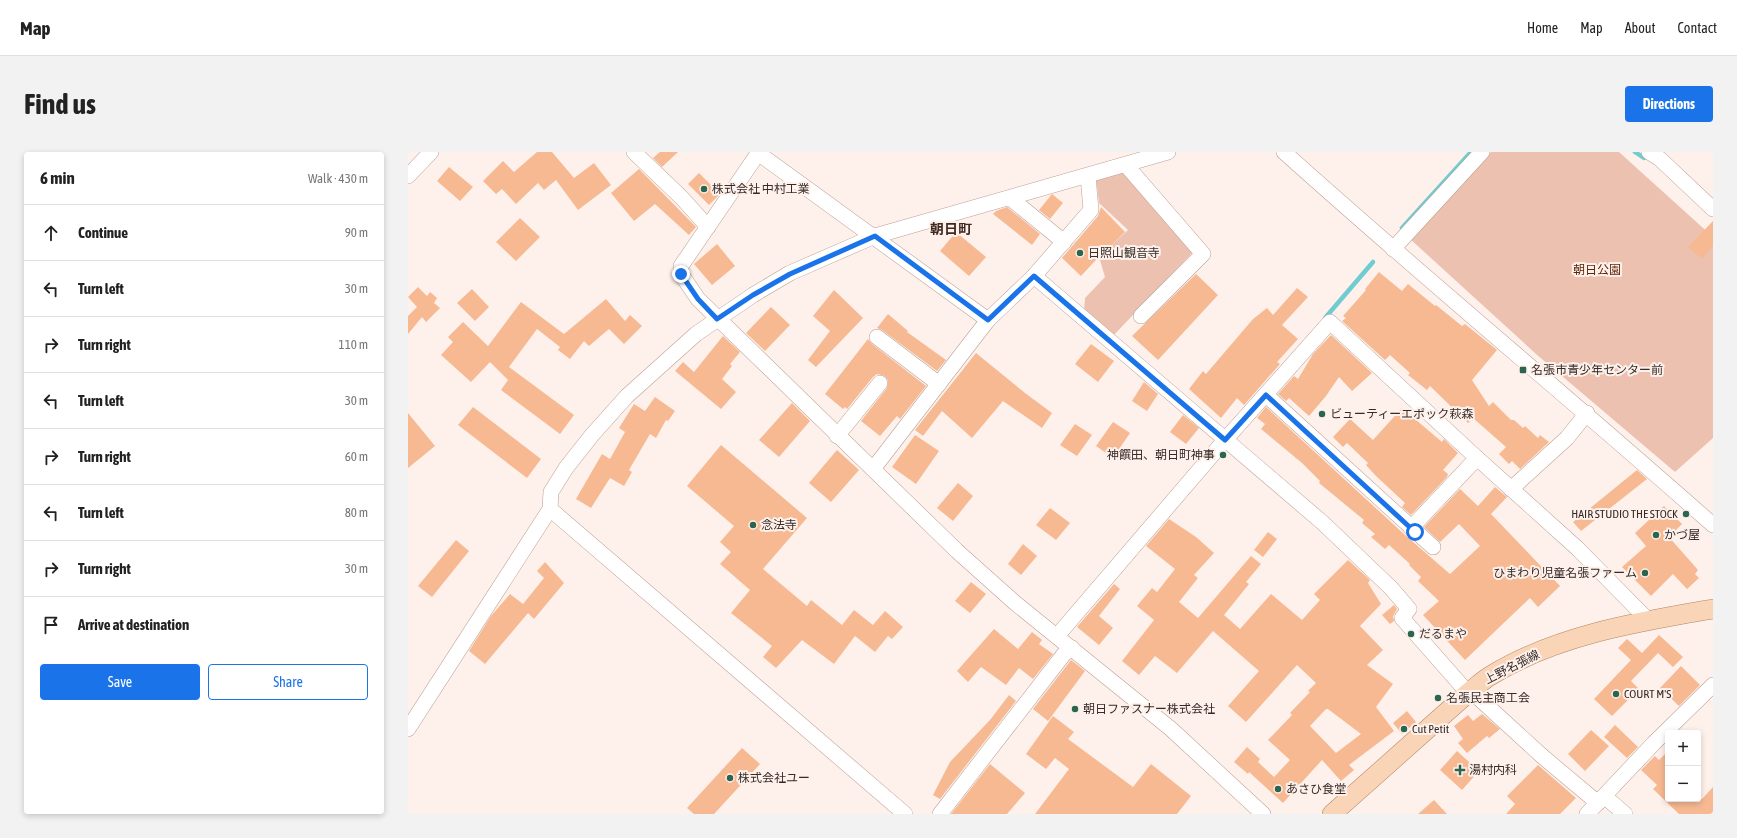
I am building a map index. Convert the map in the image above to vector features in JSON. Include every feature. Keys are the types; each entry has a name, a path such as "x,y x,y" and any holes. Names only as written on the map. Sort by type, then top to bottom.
{"main road":[{"name":"上野名張線","path":"1332,814 1490,676 1536,653 1574,640 1648,620 1713,609"}],"street":[{"path":"408,176 431,152"},
{"path":"634,152 682,198 708,227"},
{"path":"408,729 550,509 551,492 566,468 592,435 627,396 659,366 717,319 753,295 790,274 875,236 1168,152"},
{"path":"1284,152 1393,249 1586,413 1713,525"},
{"path":"1393,249 1482,152"},
{"path":"988,320 875,236 759,153 681,266 681,274 698,299 717,319 957,551 1057,636 1171,729 1263,814"},
{"path":"1652,154 1713,209"},
{"path":"1126,165 1203,254 1141,316"},
{"path":"872,469 988,320 1034,276 1091,210 1088,176"},
{"path":"1010,198 1064,242"},
{"path":"1034,276 1323,523 1391,588 1409,609 1402,618 1470,692 1542,756 1601,799 1625,814"},
{"path":"1057,636 1225,440 1330,322 1511,490 1577,548 1648,620"},
{"path":"877,337 939,384"},
{"path":"837,436 880,383"},
{"path":"1266,395 1433,547"},
{"path":"1511,490 1567,438 1586,413"},
{"path":"1411,528 1477,458"},
{"path":"550,509 905,814"},
{"path":"940,814 1064,654 1072,648"},
{"path":"1587,814 1654,743 1709,695"}],"green space":[{"name":"朝日公園","path":"1491,152 1619,152 1713,237 1713,438 1675,472 1536,354 1409,238"},
{"path":"1124,170 1192,253 1111,338 1084,311 1085,298 1105,277 1099,257 1128,230 1099,203 1096,177"}],"building":[{"path":"537,152 552,152 574,178 594,163 611,185 578,210 556,180 544,190 538,183 516,204 502,189 496,194 483,181 503,161 514,172"},
{"path":"660,152 678,152 662,167 653,158"},
{"path":"449,167 473,187 460,201 437,181"},
{"path":"639,169 696,227 689,235 655,204 634,221 611,193"},
{"name":"株式会社 中村工業","path":"699,173 720,194 709,205 688,184"},
{"path":"1052,194 1063,203 1050,219 1039,210"},
{"path":"1007,207 1040,234 1032,245 993,214 996,211"},
{"path":"1101,207 1125,232 1108,249 1107,248 1081,276 1062,258 1098,216"},
{"path":"520,218 540,237 516,261 496,242"},
{"path":"1713,221 1713,245 1702,259 1688,247"},
{"path":"956,232 986,257 969,276 940,251"},
{"path":"717,244 735,266 712,285 694,264"},
{"path":"1379,272 1402,291 1408,284 1462,326 1465,324 1497,350 1472,380 1489,406 1493,402 1511,420 1514,420 1523,428 1525,426 1538,438 1540,435 1549,442 1520,469 1512,461 1509,464 1499,454 1506,447 1473,418 1468,423 1430,386 1427,390 1408,375 1410,373 1390,355 1385,360 1342,321 1346,318 1343,316 1366,290 1365,289"},
{"path":"1196,274 1218,295 1158,360 1132,336"},
{"path":"418,287 427,296 430,292 437,298 434,303 440,308 426,322 422,317 408,334 408,316 417,307 408,297"},
{"path":"1297,288 1308,297 1282,325 1298,339 1277,362 1280,364 1244,405 1237,398 1221,418 1189,389 1203,371 1206,374 1253,319 1267,308 1273,315"},
{"path":"472,289 489,307 475,321 457,303"},
{"path":"834,290 863,318 816,367 808,360 830,331 813,316"},
{"path":"606,299 625,321 630,315 642,326 624,344 609,329 589,346 584,341 570,359 558,350 560,347 537,329 509,367 574,415 560,434 501,390 508,380 490,362 471,382 441,355 453,342 448,337 463,322 488,346 521,302 564,334"},
{"path":"771,307 790,325 765,351 746,333"},
{"path":"888,314 908,331 907,332 946,360 937,371 882,330 877,328"},
{"path":"1331,335 1372,373 1352,391 1339,377 1326,396 1309,416 1289,398 1286,401 1278,394 1294,376 1298,379 1313,354"},
{"path":"723,336 740,352 730,364 732,366 722,379 736,392 721,409 675,371 683,362 694,372"},
{"path":"868,339 872,344 926,386 900,419 897,416 880,436 861,421 887,388 888,380 885,376 877,374 873,377 847,409 845,407 843,409 825,394"},
{"path":"1091,344 1114,361 1098,382 1075,364"},
{"path":"976,353 1052,413 1042,428 1003,401 972,438 942,411 923,436 915,430"},
{"path":"1144,382 1158,394 1147,411 1132,401"},
{"path":"655,397 675,411 668,421 666,420 656,438 650,434 629,470 632,472 624,486 610,478 591,508 576,499 602,454 610,459 625,432 619,428 634,404 645,411"},
{"path":"792,403 810,421 779,457 759,440"},
{"path":"473,407 541,459 527,478 458,425"},
{"path":"1266,407 1405,535 1450,574 1480,546 1459,524 1440,542 1424,527 1460,489 1478,506 1495,487 1507,497 1491,514 1560,586 1538,607 1530,598 1465,660 1423,615 1439,601 1418,581 1421,577 1409,565 1410,564 1389,545 1385,549 1371,537 1375,534 1362,523 1364,520 1319,483 1320,481 1302,463 1261,429 1265,424 1257,418"},
{"path":"1402,408 1442,442 1444,439 1458,453 1443,470 1448,474 1447,477 1411,515 1402,507 1405,503 1376,476 1366,465 1368,463 1347,443 1343,447 1333,437 1350,419 1373,440"},
{"path":"408,413 435,446 408,468"},
{"path":"1183,415 1199,428 1186,444 1170,432"},
{"path":"1113,422 1130,433 1113,458 1096,446"},
{"path":"1075,424 1092,435 1077,456 1060,445"},
{"path":"915,435 939,451 916,484 892,467"},
{"path":"721,445 807,518 763,569 807,606 811,600 842,625 854,610 873,625 885,611 903,627 892,639 888,636 875,652 855,636 834,664 802,640 776,668 763,657 772,646 731,613 750,590 720,564 731,552 720,542 734,526 687,486"},
{"path":"837,450 859,470 831,502 809,483"},
{"path":"1637,470 1647,479 1581,531 1573,522"},
{"path":"958,483 973,496 953,521 937,508"},
{"path":"1664,506 1682,524 1669,537 1698,570 1695,574 1699,578 1687,589 1673,574 1651,596 1622,567 1646,546 1635,533"},
{"path":"1050,508 1070,523 1056,540 1036,525"},
{"path":"1169,519 1196,537 1214,553 1194,575 1198,578 1179,602 1198,618 1251,556 1261,564 1246,582 1249,584 1224,615 1240,629 1271,594 1302,620 1320,600 1314,594 1348,560 1370,580 1368,583 1381,604 1360,626 1383,650 1367,665 1393,684 1376,707 1394,731 1349,765 1354,770 1341,781 1322,760 1283,803 1249,772 1248,774 1234,762 1247,747 1260,759 1258,762 1274,777 1290,760 1268,740 1292,715 1290,713 1310,692 1308,691 1316,683 1297,665 1246,722 1228,706 1259,671 1213,631 1177,673 1155,656 1139,675 1122,661 1154,620 1137,606 1152,588 1157,592 1175,569 1146,546","holes":["1326,709 1361,734 1336,753 1310,726"]},
{"path":"1268,532 1277,539 1263,557 1254,550"},
{"path":"456,540 469,551 432,597 418,586"},
{"path":"1023,544 1037,556 1021,575 1008,564"},
{"path":"545,562 564,583 534,619 528,613 485,664 469,651 491,616 510,594 523,604 544,578 537,571"},
{"path":"971,582 986,594 970,613 955,601"},
{"path":"1114,584 1120,589 1099,616 1113,628 1099,645 1077,627"},
{"path":"1394,605 1397,609 1393,616 1394,621 1390,624 1382,615"},
{"path":"994,629 1018,649 1032,632 1042,640 1039,644 1053,654 1033,679 1019,668 1006,685 981,667 968,682 957,671"},
{"path":"1659,635 1683,657 1673,667 1658,653 1631,681 1639,689 1612,716 1594,699 1631,660 1618,648 1627,639 1642,653"},
{"path":"1071,660 1085,671 1048,721 1033,709"},
{"path":"1681,666 1700,685 1679,706 1660,688"},
{"path":"1009,695 1016,701 940,799 933,795 950,762 990,720"},
{"path":"1407,711 1416,722 1402,734 1393,723"},
{"path":"1482,714 1500,729 1489,738 1487,736 1467,753 1458,743 1463,739 1454,726 1468,715 1473,721"},
{"path":"1053,716 1074,732 1068,739 1133,787 1151,764 1191,796 1177,814 1035,814 1069,769 1055,758 1046,769 1026,754"},
{"path":"1615,725 1638,747 1627,758 1604,737"},
{"path":"1591,730 1609,746 1585,771 1568,754"},
{"path":"742,748 760,764 714,814 694,814 687,808"},
{"name":"湯村内科","path":"1457,751 1479,771 1462,790 1440,770"},
{"path":"1665,754 1665,801 1653,789 1657,785 1641,770 1655,756 1659,760"},
{"path":"990,764 1025,793 1007,814 951,814"},
{"path":"1538,765 1576,798 1560,814 1506,814 1515,804 1507,796"},
{"path":"1713,787 1713,814 1679,814 1667,802 1701,802 1701,799"},
{"path":"1434,800 1447,814 1418,814"}],"waterway":[{"path":"1402,228 1471,152"},
{"path":"1635,152 1644,158 1648,155"},
{"path":"1325,318 1373,262"}],"place":[{"name":"株式会社 中村工業","path":"704,189"},
{"name":"日照山観音寺","path":"1080,253"},
{"name":"名張市青少年センター前","path":"1523,370"},
{"name":"ビューティーエポック萩森","path":"1322,414"},
{"name":"神饌田、朝日町神事","path":"1223,455"},
{"name":"HAIR STUDIO THE STOCK","path":"1686,514"},
{"name":"念法寺","path":"753,525"},
{"name":"かづ屋","path":"1656,535"},
{"name":"ひまわり児童名張ファーム","path":"1645,573"},
{"name":"だるまや","path":"1411,634"},
{"name":"COURT M'S","path":"1616,694"},
{"name":"名張民主商工会","path":"1438,698"},
{"name":"朝日ファスナー株式会社","path":"1075,709"},
{"name":"Cut Petit","path":"1404,729"},
{"name":"湯村内科","path":"1460,770"},
{"name":"株式会社ユー","path":"730,778"},
{"name":"あさひ食堂","path":"1278,789"}],"district":[{"name":"朝日町","path":"951,229"}],"route":[{"path":"681,274 698,299 717,319 753,295 790,274 875,236 988,320 1034,276 1225,440 1266,395 1415,532"}]}
